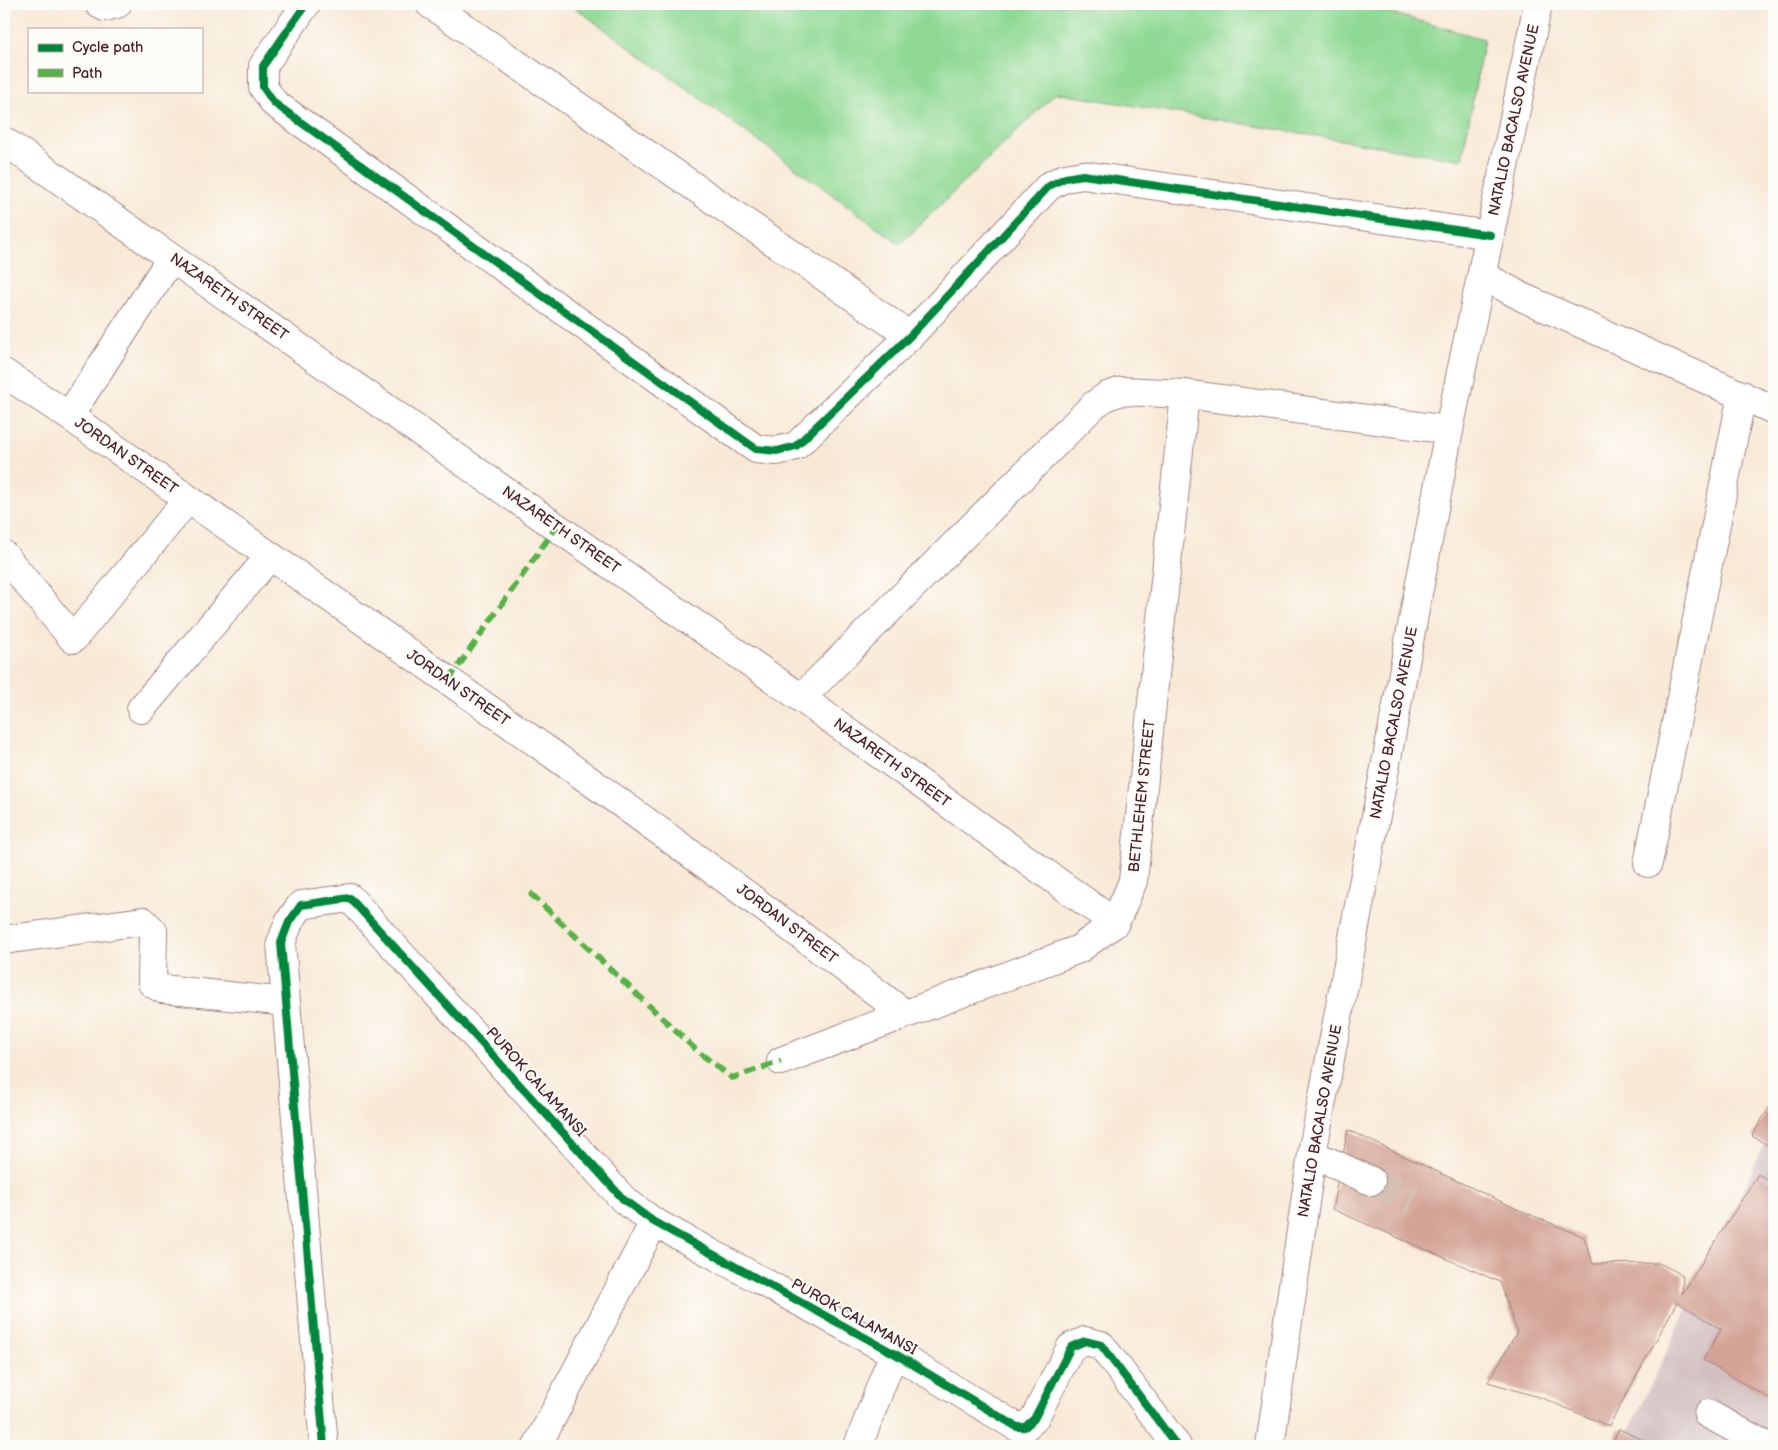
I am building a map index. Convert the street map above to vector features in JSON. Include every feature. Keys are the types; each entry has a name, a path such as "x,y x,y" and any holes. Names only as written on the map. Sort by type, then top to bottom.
{"main road":[{"path":"99,4 105,7 117,4"},
{"path":"306,4 263,66 263,87 274,103 756,449 777,451 796,446 910,336 1049,186 1074,176 1093,176 1490,235"},
{"path":"430,4 910,336"},
{"name":"NATALIO BACALSO AVENUE","path":"1270,1446 1312,1154 1449,430 1538,4"},
{"name":"NAZARETH STREET","path":"4,141 801,698 1115,922"},
{"path":"69,416 172,257"},
{"path":"1482,275 1524,298 1774,410"},
{"name":"JORDAN STREET","path":"4,373 69,416 592,782 790,926 905,1014"},
{"path":"801,698 1094,405 1107,396 1122,391 1185,394 1449,430"},
{"name":"BETHLEHEM STREET","path":"781,1061 1079,949 1115,922 1133,881 1185,394"},
{"path":"1648,864 1742,395"},
{"path":"4,555 73,639 188,500"},
{"path":"141,709 270,556"},
{"name":"PUROK CALAMANSI","path":"324,1446 280,943 288,922 302,904 350,898 624,1200 654,1222 897,1356 1017,1427 1025,1427 1034,1419 1071,1347 1085,1341 1102,1346 1177,1446"},
{"path":"4,940 143,921 153,930 152,983 162,989 286,1002"},
{"path":"1312,1154 1371,1181"},
{"path":"537,1446 654,1222"},
{"path":"858,1446 887,1370 897,1356"},
{"path":"1708,1414 1767,1446"}],"shaded area":[{"path":"1774,1125 1774,1446 1622,1446"}],"green space":[{"path":"570,4 1358,4 1484,39 1462,160 1056,93 900,244"}],"building":[{"path":"1774,1099 1774,1149 1752,1136"},
{"path":"1348,1130 1517,1209 1584,1237 1593,1264 1659,1263 1683,1275 1682,1294 1758,1174 1774,1184 1774,1401 1703,1360 1721,1329 1677,1302 1609,1426 1542,1398 1488,1382 1517,1332 1500,1282 1332,1209"},
{"path":"1619,1429 1656,1446 1611,1446"}],"tunnel":[{"path":"1371,1181 1413,1201"}],"marked path":[{"path":"448,681 557,526"},
{"path":"530,893 696,1050 732,1078 781,1061"}],"cycle path":[{"path":"306,4 263,66 263,87 274,103 756,449 777,451 796,446 910,336 1049,186 1065,178 1083,175 1490,235"},
{"path":"324,1446 281,943 289,922 301,905 350,898 624,1200 654,1222 897,1355 1017,1427 1025,1427 1034,1419 1071,1347 1085,1341 1101,1345 1177,1446"}]}
